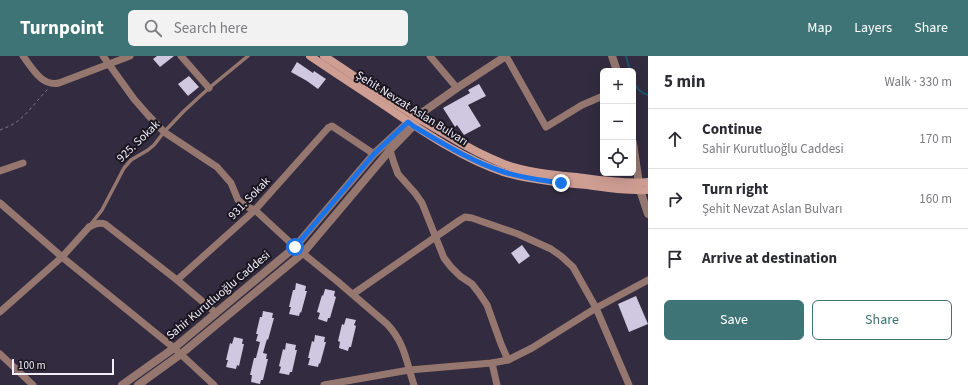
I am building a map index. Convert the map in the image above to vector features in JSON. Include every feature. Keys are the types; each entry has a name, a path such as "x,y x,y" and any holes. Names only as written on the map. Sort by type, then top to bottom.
{"main road":[{"name":"Şehit Nevzat Aslan Bulvarı","path":"310,56 416,119 485,156 504,164 555,175 644,186"},
{"name":"Şehit Nevzat Aslan Bulvarı","path":"324,56 416,119"}],"street":[{"path":"23,56 41,79 52,84 109,65 130,56"},
{"path":"103,56 134,99 164,132 217,167 231,183 238,200 245,206 255,210 295,247 353,294 393,330 404,349 414,385"},
{"path":"181,56 209,88"},
{"path":"430,56 457,88"},
{"path":"416,119 457,88 506,56 546,128 582,104 600,97"},
{"path":"612,56 616,68"},
{"name":"Sahir Kurutluoğlu Caddesi","path":"138,385 181,354 303,253 416,119"},
{"name":"Sahir Kurutluoğlu Caddesi","path":"122,385 174,348 295,247 374,154 416,119"},
{"name":"931. Sokak","path":"177,280 255,210 326,129 332,126 336,128 374,154"},
{"path":"390,150 398,174 422,203 444,258 460,276 472,284 487,305 508,360"},
{"path":"636,155 644,186 648,214"},
{"path":"0,171 23,163"},
{"path":"0,203 62,257 174,348 214,385"},
{"path":"353,294 460,220 465,217 472,218 518,234 551,249 573,267 596,308 629,385"},
{"path":"89,227 98,223 105,224 177,280 216,313"},
{"name":"925. Sokak","path":"0,312 62,257 89,227"},
{"path":"324,385 409,370 492,364 508,360 532,348 596,308 648,280"},
{"path":"0,354 28,384"},
{"path":"492,364 497,385"}],"lane":[{"name":"925. Sokak","path":"89,227 102,210 124,168 131,160 154,145 184,111 248,56"}],"path":[{"path":"0,130 15,123 23,116 52,84"}],"building":[{"path":"157,56 174,56 160,67 153,59"},
{"path":"297,62 313,73 314,71 326,79 318,89 291,72"},
{"path":"189,76 199,87 188,96 178,84"},
{"path":"479,84 486,96 468,105 481,126 464,135 457,125 455,127 443,108 470,93 468,90"},
{"path":"522,245 530,256 519,264 511,253"},
{"path":"296,283 306,286 305,291 307,291 299,316 289,314 291,307 289,307"},
{"path":"325,289 335,291 334,296 336,297 330,318 328,318 327,322 318,319 320,313 317,312"},
{"path":"636,296 648,324 629,332 618,304"},
{"path":"263,311 273,313 272,318 274,318 263,353 267,354 266,359 268,359 263,380 261,380 260,384 251,382 252,375 250,375 260,342 256,341 258,334 256,334"},
{"path":"346,318 356,320 351,347 349,347 348,351 339,348 340,342 338,341 342,324 344,325"},
{"path":"315,335 325,337 324,342 326,342 318,367 308,365 310,358 308,358"},
{"path":"234,337 243,339 242,344 244,344 239,366 237,365 236,369 226,367 230,343 232,344"},
{"path":"286,343 296,345 295,350 297,350 292,372 290,372 289,375 279,373 281,367 279,366"}],"waterway":[{"path":"626,56 629,68"},
{"path":"636,86 643,93 648,95"}],"route":[{"path":"295,247 374,154 408,122 437,140 488,166 526,178 561,183"}]}
